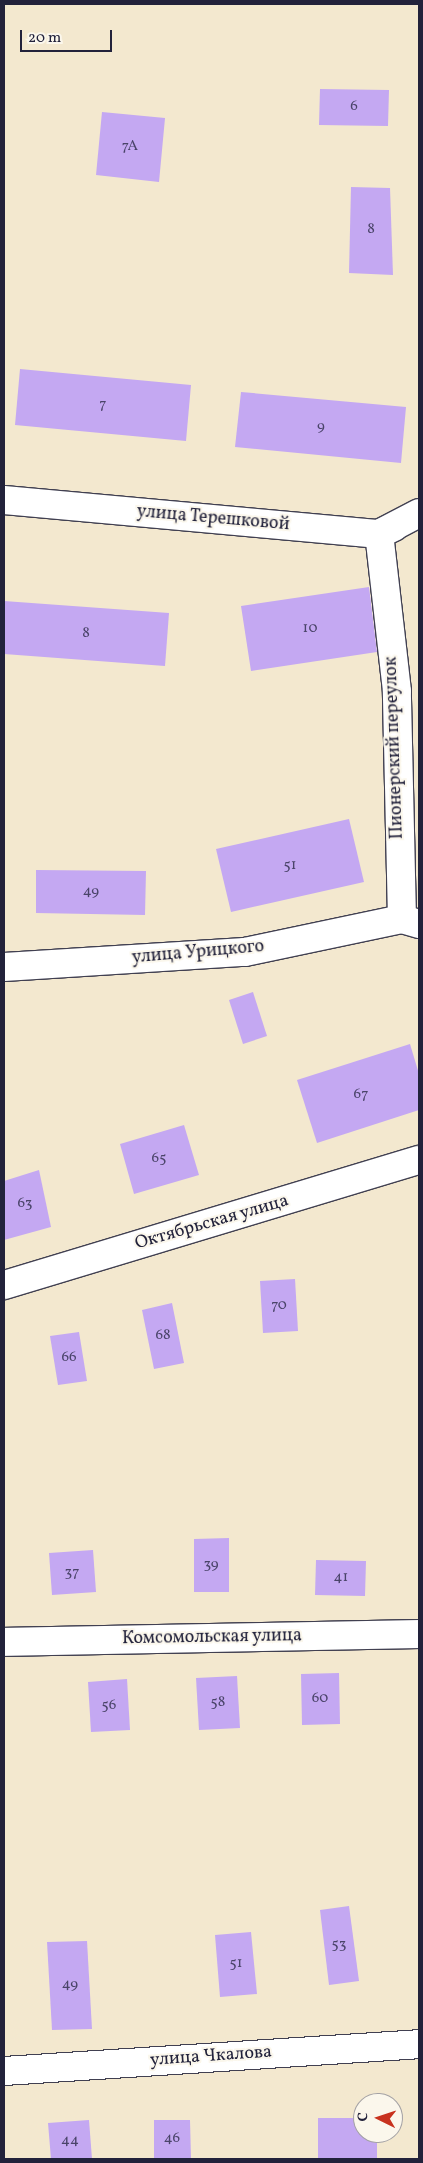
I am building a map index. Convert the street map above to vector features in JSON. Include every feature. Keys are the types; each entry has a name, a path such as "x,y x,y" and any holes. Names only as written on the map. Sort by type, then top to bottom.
{"street":[{"name":"улица Терешковой","path":"4,500 379,534 419,516"},
{"path":"379,534 419,513"},
{"name":"Пионерский переулок","path":"379,534 397,691 411,922"},
{"name":"улица Урицкого","path":"4,967 245,952 411,922"},
{"name":"Октябрьская улица","path":"4,1285 419,1160"},
{"name":"Комсомольская улица","path":"4,1642 419,1634"},
{"name":"улица Чкалова","path":"4,2072 419,2044"}],"building":[{"path":"320,89 389,90 388,126 319,125"},
{"path":"102,112 165,118 159,182 96,175"},
{"path":"351,187 390,188 393,275 349,273"},
{"path":"20,369 191,385 186,441 15,425"},
{"path":"241,392 406,407 401,463 235,447"},
{"path":"369,587 377,652 251,671 241,606"},
{"path":"4,601 169,613 165,666 4,654"},
{"path":"349,819 364,882 231,912 216,849"},
{"path":"36,870 146,871 145,915 36,913"},
{"path":"253,992 267,1036 243,1044 229,1000"},
{"path":"410,1044 419,1074 419,1110 317,1143 297,1080"},
{"path":"184,1125 199,1175 134,1194 120,1144"},
{"path":"39,1170 51,1227 4,1240 4,1181"},
{"path":"295,1279 298,1331 263,1333 260,1281"},
{"path":"172,1303 184,1363 154,1369 142,1310"},
{"path":"79,1332 87,1381 58,1385 50,1336"},
{"path":"229,1538 229,1592 194,1592 194,1539"},
{"path":"93,1550 96,1592 52,1595 49,1553"},
{"path":"316,1560 366,1561 365,1596 315,1595"},
{"path":"339,1673 340,1724 302,1725 301,1674"},
{"path":"237,1676 240,1728 199,1730 196,1678"},
{"path":"127,1679 130,1730 91,1732 88,1682"},
{"path":"349,1906 359,1981 329,1985 320,1910"},
{"path":"251,1932 257,1994 220,1997 215,1935"},
{"path":"87,1941 92,2029 52,2030 47,1942"},
{"path":"318,2118 353,2118 353,2143 377,2143 377,2159 318,2159"},
{"path":"89,2120 92,2159 51,2159 48,2123"},
{"path":"154,2120 190,2120 191,2159 154,2159"}]}
